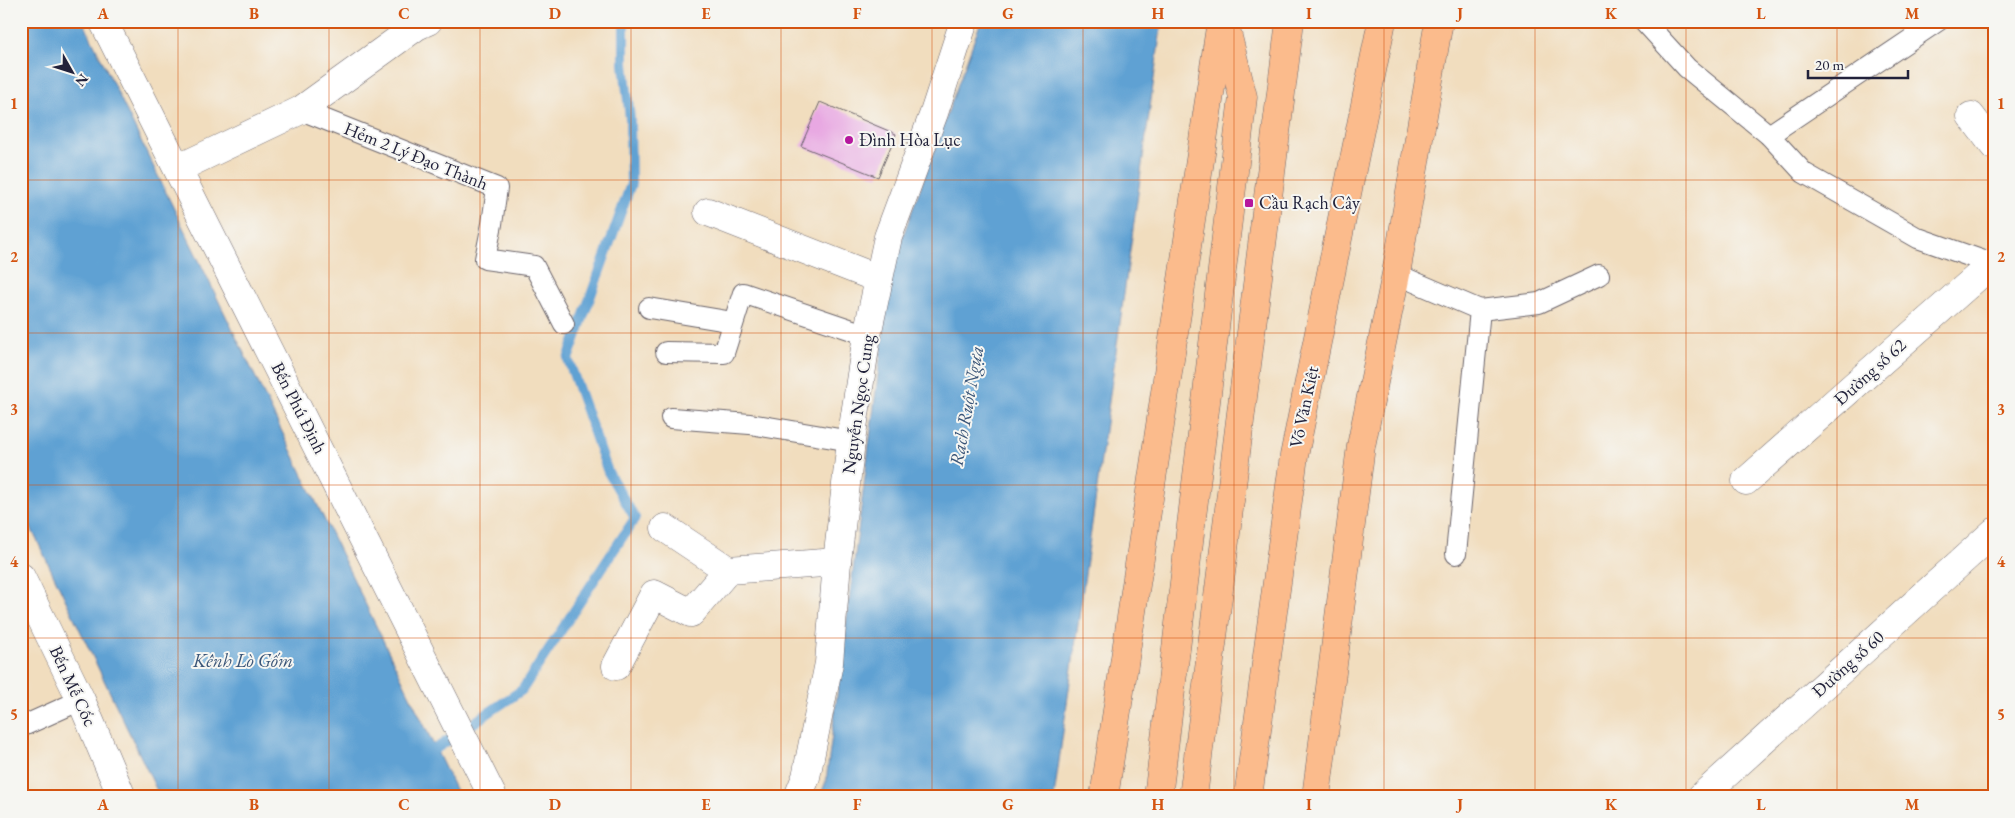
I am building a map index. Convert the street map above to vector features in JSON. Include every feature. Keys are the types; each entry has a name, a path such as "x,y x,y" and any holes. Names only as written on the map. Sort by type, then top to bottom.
{"main road":[{"path":"1104,797 1222,21"},
{"path":"1158,797 1243,97 1222,21"},
{"path":"1192,797 1290,21"},
{"name":"Võ Văn Kiệt","path":"1248,797 1294,456 1382,21"},
{"path":"1375,63 1396,21"},
{"path":"1316,797 1361,446 1396,274 1439,21"}],"street":[{"name":"Bến Phú Định","path":"103,21 179,168 493,797"},
{"path":"179,168 301,110 417,26 428,21"},
{"name":"Nguyễn Ngọc Cung","path":"798,797 806,777 829,663 837,562 851,441 867,335 888,237 934,113 964,21"},
{"path":"1971,116 1994,146"},
{"path":"708,212 879,279"},
{"name":"Đường số 62","path":"1746,482 1993,263"},
{"path":"665,528 728,570 837,562"},
{"name":"Đường số 60","path":"1702,797 1994,532"},
{"path":"616,666 654,594 691,613 728,570"},
{"name":"Bến Mễ Cốc","path":"21,577 81,700 122,797"}],"lane":[{"path":"1644,21 1687,68 1770,135 1804,174 1918,238 1993,263"},
{"path":"1770,135 1938,21"},
{"name":"Hẻm 2 Lý Đạo Thành","path":"301,110 497,188 485,259 534,266 564,324"},
{"path":"1396,274 1480,310 1539,303 1599,275"},
{"path":"666,352 724,353 743,293 867,335"},
{"path":"649,308 734,322"},
{"path":"1456,554 1480,310"},
{"path":"671,418 750,424 851,441"},
{"path":"21,727 81,700"}],"water":[{"name":"Kênh Lò Gốm","path":"21,21 83,21 459,797 160,797 21,507"},
{"name":"Rạch Ruột Ngựa","path":"981,21 1162,21 1054,797 820,797 826,781 892,266"}],"building":[{"name":"Đình Hòa Lục","path":"820,102 896,134 878,177 801,146"}],"waterway":[{"path":"426,759 434,750 522,690 635,518 608,472 568,359 631,184 630,119 624,64 624,21"}],"place":[{"name":"Đình Hòa Lục","path":"849,140"},
{"name":"Cầu Rạch Cây","path":"1249,203"}]}
